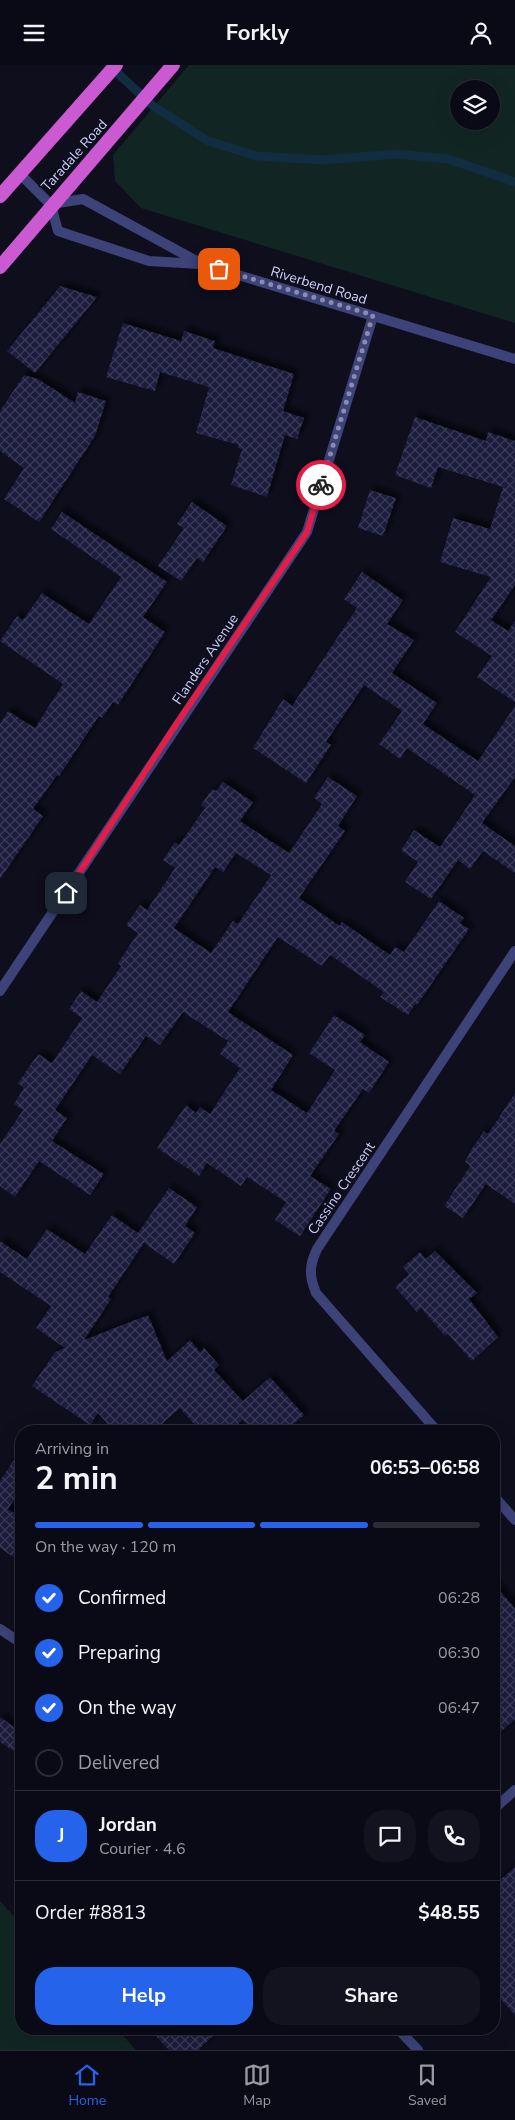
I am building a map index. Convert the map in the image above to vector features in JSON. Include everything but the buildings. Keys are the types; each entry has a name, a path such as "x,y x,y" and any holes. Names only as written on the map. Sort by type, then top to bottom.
{"highway":[{"name":"Taradale Road","path":"0,196 116,65"},
{"name":"Taradale Road","path":"0,267 172,65"}],"street":[{"name":"Riverbend Road","path":"19,173 51,205 58,231 148,261 202,264"},
{"name":"Riverbend Road","path":"51,205 83,199 202,264 515,359"},
{"name":"Flanders Avenue","path":"0,991 307,532 373,315"},
{"name":"Cassino Crescent","path":"432,1425 316,1293 310,1279 310,1263 317,1249 515,951"},
{"path":"500,1503 515,1521"},
{"path":"0,1629 15,1639"},
{"path":"500,1804 515,1790"},
{"path":"404,2035 418,2050"}],"green space":[{"path":"189,65 515,65 515,323 141,208 115,181 113,155"},
{"path":"0,1901 15,1917 15,2035 122,2035 136,2050 0,2050"}],"waterway":[{"path":"110,66 153,106 208,141 257,156 323,160 396,154 448,159 515,182"}],"way so far":[{"path":"219,269 373,315 321,485"}],"route":[{"path":"66,893 175,726 307,532 321,485"}]}
